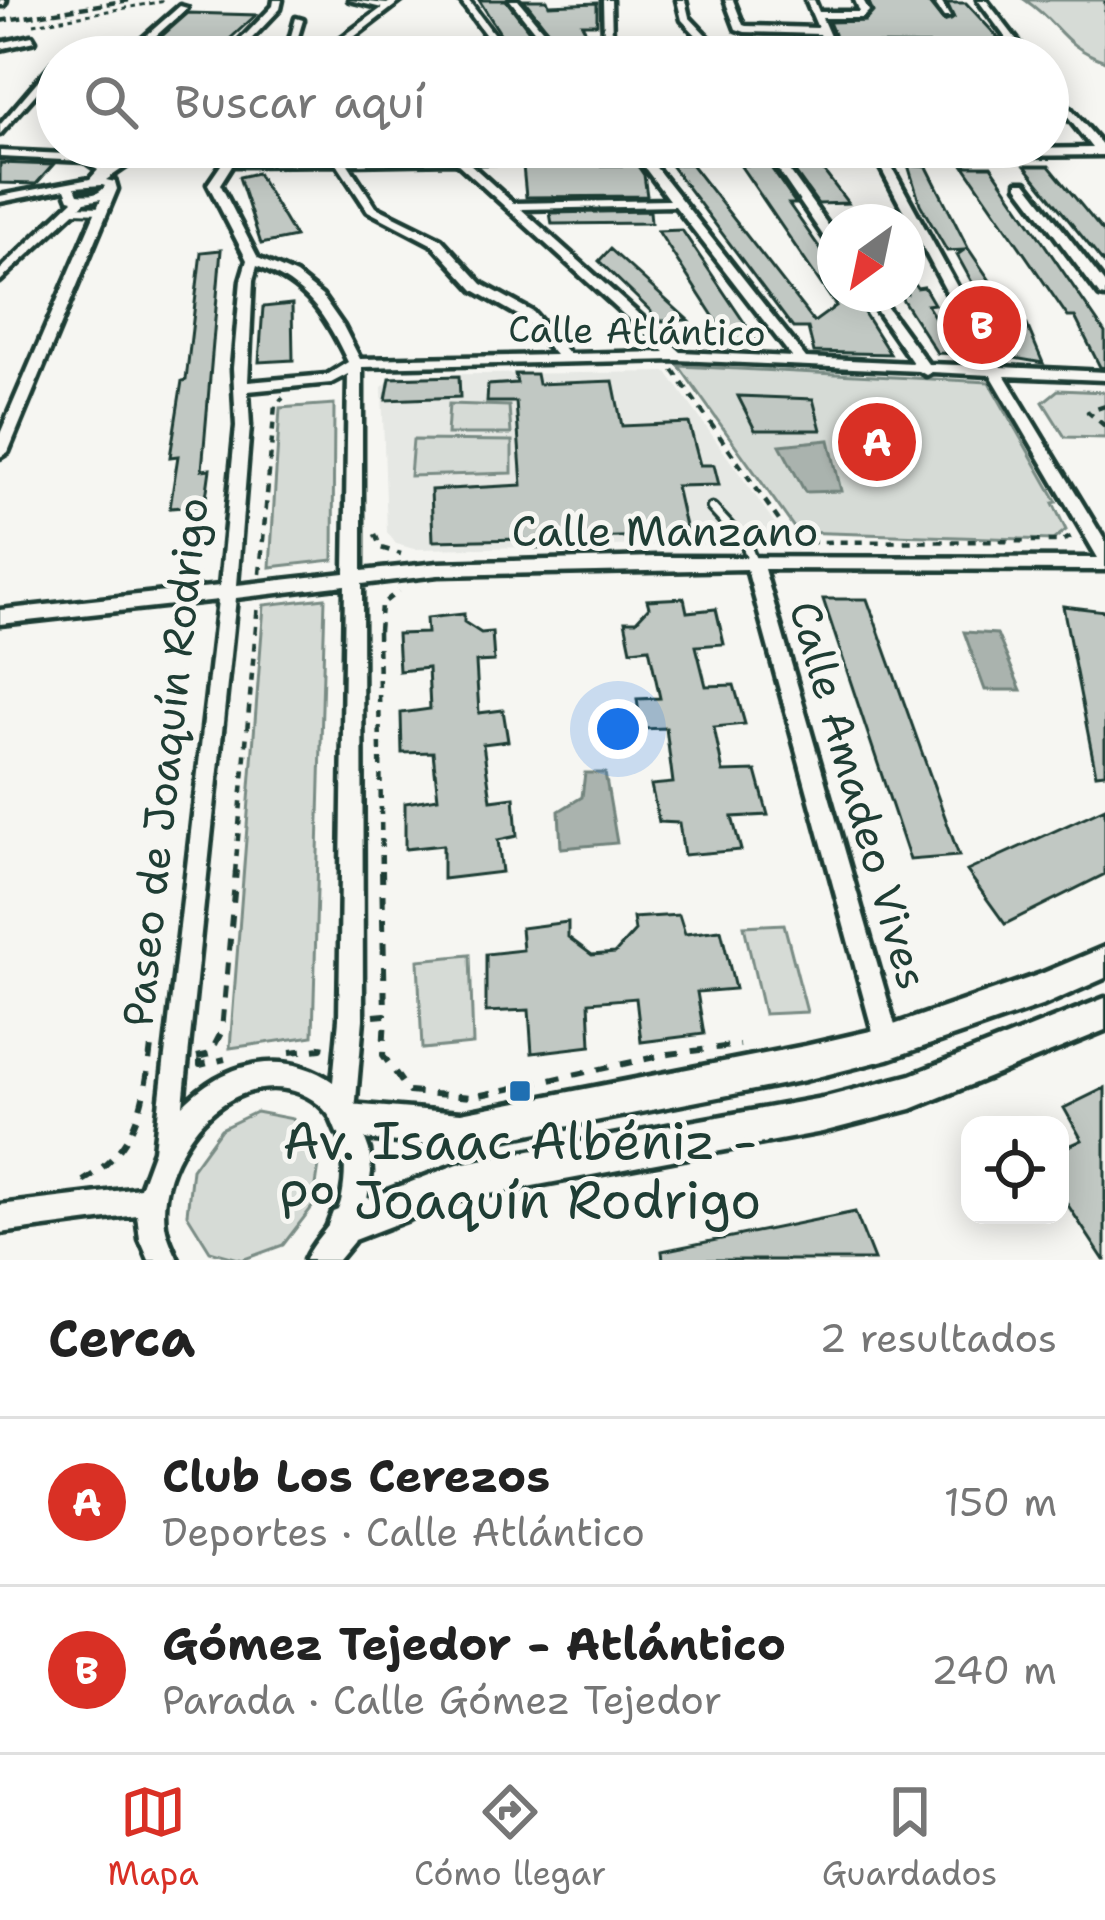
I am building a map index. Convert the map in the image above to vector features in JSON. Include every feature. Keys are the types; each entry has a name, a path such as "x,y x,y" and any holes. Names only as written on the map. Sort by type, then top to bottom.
{"street":[{"path":"250,36 278,7 278,0"},
{"path":"353,0 394,4"},
{"path":"464,0 490,36"},
{"path":"514,0 543,36"},
{"path":"607,0 608,36"},
{"path":"682,0 685,18 702,36"},
{"path":"729,0 739,27 823,32"},
{"path":"809,0 825,36"},
{"path":"816,15 862,15 866,11 859,0"},
{"path":"936,0 947,15"},
{"path":"982,0 1009,36"},
{"path":"351,36 394,4"},
{"path":"151,36 183,8"},
{"path":"294,36 299,20"},
{"path":"0,46 32,39"},
{"path":"0,131 36,89"},
{"path":"1069,111 1103,152"},
{"path":"1069,152 1103,152"},
{"path":"0,154 36,156"},
{"path":"0,452 102,210 103,168"},
{"path":"0,277 74,198 123,168"},
{"path":"221,168 214,184 253,260 293,275 320,297 355,363 357,575 346,1116 359,1170 344,1239"},
{"path":"345,168 372,209 436,242 478,287 528,314 565,358"},
{"path":"468,168 676,356"},
{"path":"649,168 804,364"},
{"path":"782,168 817,218"},
{"path":"886,168 998,374 1105,555"},
{"path":"1022,184 1098,276 1105,293"},
{"path":"0,203 74,198"},
{"path":"511,206 675,203"},
{"name":"Paseo de Joaquín Rodrigo","path":"166,1147 226,592 244,386 244,324 253,260"},
{"path":"884,312 926,371"},
{"name":"Calle Atlántico","path":"244,386 331,379 355,363 676,356 1105,376"},
{"name":"Calle Manzano","path":"0,617 438,569 656,563 1105,565"},
{"name":"Calle Amadeo Vives","path":"755,567 888,1043"},
{"path":"156,1254 149,1199 166,1147 196,1107 235,1081 262,1074 314,1083 346,1116 460,1130 888,1043 1044,989 1105,962"},
{"path":"319,1260 344,1239 458,1182 822,1115 911,1092 1105,1014"},
{"path":"0,1220 149,1199"}],"lane":[{"path":"74,198 102,210"},
{"path":"712,508 746,545 755,567"}],"path":[{"path":"33,24 169,0"},
{"path":"20,27 169,0"},
{"path":"1105,1 1105,23"},
{"path":"1105,406 1088,412 1105,426"},
{"path":"373,528 381,548 411,556 438,556 438,569"},
{"path":"794,542 1063,541 1093,533"},
{"path":"405,586 380,604 383,1055 410,1092 456,1097 670,1054 752,1043"},
{"path":"351,1019 385,1015"}],"shaded area":[{"path":"1025,0 1105,0 1105,61 1078,48"},
{"path":"679,366 989,382 1057,502 1053,503 1066,530 1053,540 797,532"},
{"path":"667,372 789,543 414,549 396,544 387,532 382,387 397,375"},
{"path":"1058,390 1105,392 1105,438 1065,437 1043,402"},
{"path":"334,404 333,560 270,567 280,408"},
{"path":"449,404 509,406 511,434 447,434"},
{"path":"413,440 512,441 512,473 410,476"},
{"path":"829,440 841,491 805,492 780,445"},
{"path":"325,598 313,1036 230,1048 264,605"},
{"path":"964,632 997,634 1021,690 985,690"},
{"path":"585,773 605,773 617,843 561,848 559,811 582,797"},
{"path":"784,924 807,1012 764,1014 744,926"},
{"path":"470,955 473,1044 422,1049 418,960"},
{"path":"256,1112 293,1119 319,1165 313,1206 283,1245 242,1260 210,1251 187,1214 192,1169 221,1129"}],"building":[{"path":"479,0 506,0 533,36 502,36"},
{"path":"524,0 547,0 549,5 597,3 597,24 582,24 588,36 552,36"},
{"path":"868,0 929,3 944,22 954,18 947,3 966,3 997,36 835,36 829,22 865,21 873,12"},
{"path":"188,13 256,15 233,36 162,36"},
{"path":"0,163 50,168 36,184 0,183"},
{"path":"523,168 639,168 647,196 526,197"},
{"path":"673,168 694,168 814,322 828,312 863,312 890,354 814,352 808,328 793,328"},
{"path":"742,168 771,168 796,204 789,204 817,244 817,278"},
{"path":"792,168 821,168 848,203 818,204"},
{"path":"909,168 928,168 968,248 1020,325 1027,325 1043,363 1014,358 997,317 991,317 957,255 964,250 947,251 925,213 925,204 920,204"},
{"path":"965,168 992,168 1105,333 1105,368 1100,367 1075,317 1068,317"},
{"path":"1027,168 1051,168 1105,234 1105,265"},
{"path":"257,173 295,237 261,244 239,177"},
{"path":"650,211 651,223 552,224 550,213"},
{"path":"682,230 760,346 732,345 658,231"},
{"path":"610,249 688,320 661,321 599,261"},
{"path":"221,250 202,470 210,469 205,505 170,508 178,456 170,457 182,381 186,380 201,252"},
{"path":"925,289 934,304 927,305 958,354 937,353 911,312 925,312"},
{"path":"292,304 293,360 259,362 263,307"},
{"path":"515,374 536,374 538,384 613,381 622,426 689,423 700,465 714,465 719,485 676,486 687,535 552,539 554,548 525,548 524,539 433,541 431,490 522,485 516,402 487,402 488,385 517,383"},
{"path":"459,376 460,397 386,400 390,378"},
{"path":"738,396 813,399 821,430 755,430"},
{"path":"684,598 687,612 716,609 724,644 696,646 706,686 734,685 745,724 714,727 723,772 756,771 768,815 732,817 741,850 684,855 679,823 659,822 651,785 673,783 666,728 641,729 637,699 660,698 649,648 631,650 625,621 636,621 649,607 647,600"},
{"path":"823,599 867,599 959,856 910,860"},
{"path":"1063,606 1105,611 1105,773 1096,774"},
{"path":"464,614 464,622 481,633 492,632 494,661 476,662 479,713 503,710 508,741 483,744 491,800 514,797 517,836 498,840 502,872 443,879 443,845 405,849 405,803 438,798 433,752 402,753 401,713 430,709 428,668 399,671 397,634 427,633 426,618"},
{"path":"1105,808 1105,874 1005,924 967,871"},
{"path":"679,915 685,934 721,930 735,989 697,992 704,1034 641,1042 636,998 589,1002 591,1046 532,1053 529,1010 486,1012 486,954 523,950 521,928 568,922 568,937 592,955 615,953 635,931 633,918"},
{"path":"1105,1088 1105,1260 1069,1207 1069,1146 1082,1140 1064,1108"},
{"path":"855,1212 874,1260 663,1260 662,1251"}],"railway":[{"path":"0,21 130,0"}],"place":[{"name":"Gómez Tejedor - Atlántico","path":"982,325"},
{"name":"Club Los Cerezos","path":"877,442"},
{"name":"Av. Isaac Albéniz - Pº Joaquín Rodrigo","path":"520,1091"}]}
